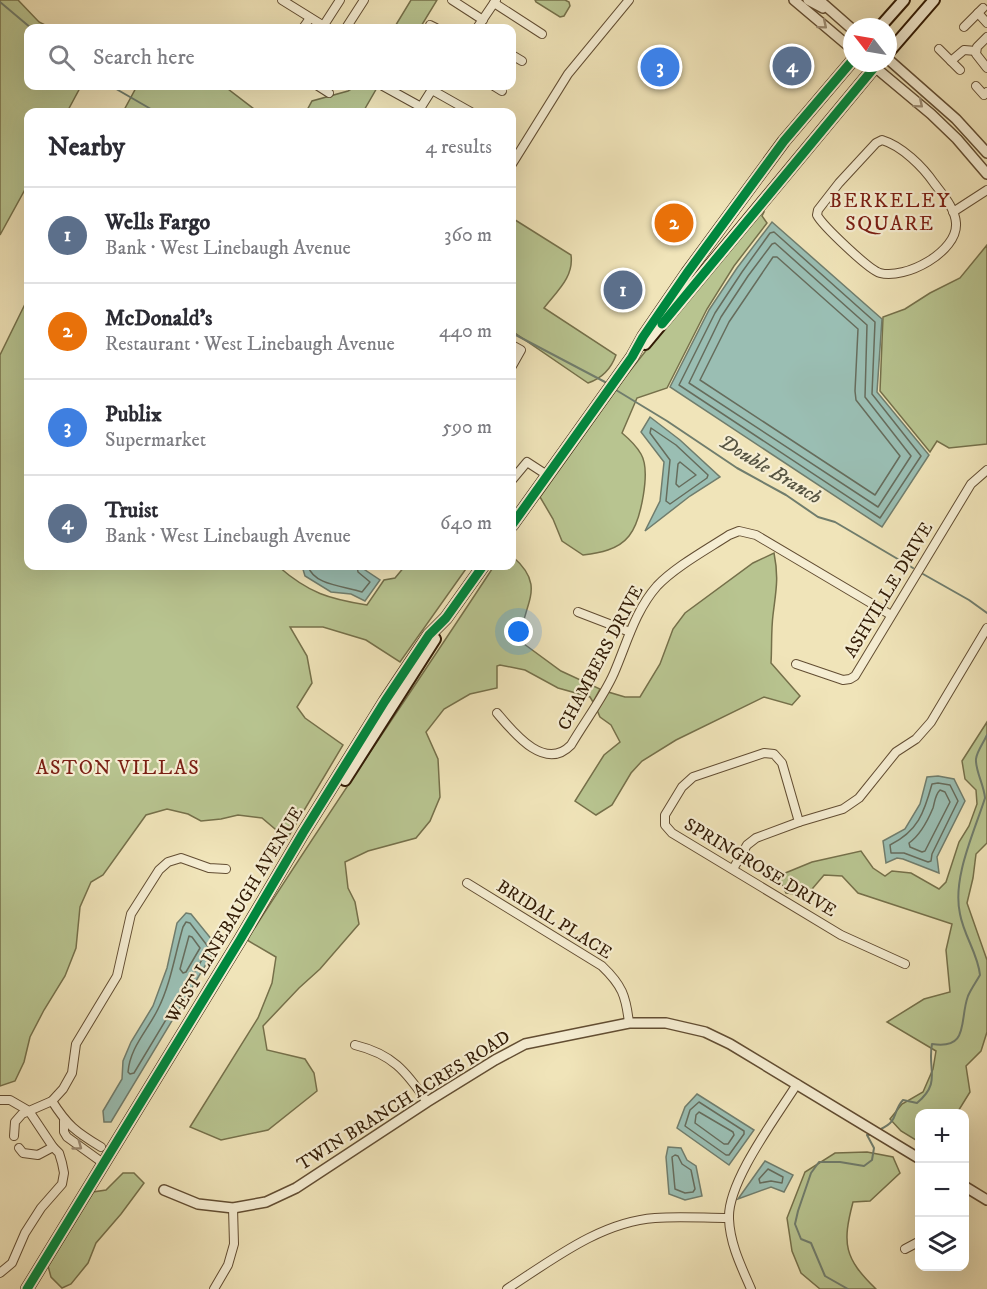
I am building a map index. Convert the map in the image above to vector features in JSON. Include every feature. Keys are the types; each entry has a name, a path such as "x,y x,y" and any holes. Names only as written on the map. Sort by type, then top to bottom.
{"main road":[{"path":"888,18 904,0"},
{"path":"897,43 934,0"},
{"path":"632,357 687,273 784,141 843,72"},
{"path":"516,519 632,357 685,297 867,72"},
{"path":"730,216 742,226"},
{"name":"WEST LINEBAUGH AVENUE","path":"27,1289 240,939 389,704 429,635 446,618 480,570"},
{"path":"100,1147 111,1145 118,1139"}],"street":[{"path":"282,0 318,24"},
{"path":"326,24 339,0"},
{"path":"349,24 364,0"},
{"path":"452,0 483,20"},
{"path":"516,158 568,74 629,0"},
{"path":"794,0 843,41"},
{"path":"808,0 833,12"},
{"path":"819,0 843,20"},
{"path":"480,24 495,2 542,34"},
{"path":"964,27 981,11 987,23"},
{"path":"306,24 310,18"},
{"path":"987,36 976,51 977,57 987,68"},
{"path":"939,49 960,70"},
{"path":"951,61 964,50 976,51"},
{"path":"516,57 522,61"},
{"path":"897,66 956,118 987,153"},
{"path":"883,72 957,139 987,174"},
{"path":"976,86 986,95"},
{"path":"324,90 329,93"},
{"path":"389,90 417,108"},
{"path":"421,108 432,90"},
{"path":"436,90 465,108"},
{"path":"882,140 889,142 910,158 930,177 953,212 956,231 954,238 944,251 917,266 893,275 879,273 867,265 817,215 818,210 839,183 876,143 882,140"},
{"path":"953,212 987,190"},
{"path":"516,475 527,462 547,475"},
{"name":"ASHVILLE DRIVE","path":"796,664 843,680 855,676 971,484 987,470"},
{"name":"CHAMBERS DRIVE","path":"497,713 520,740 547,755 565,752 613,675 644,603 665,579 729,535 739,531 756,535 891,615"},
{"path":"578,612 630,632"},
{"path":"733,869 747,845 756,838 843,809 859,798 896,752 916,739 931,722 987,628"},
{"name":"SPRINGROSE DRIVE","path":"799,822 782,763 774,754 764,753 693,777 682,787 665,815 665,825 672,832 841,935 905,964"},
{"path":"14,1136 15,1122 22,1114 52,1101 63,1089 72,1073 76,1044 117,976 131,914 159,870 168,862 181,858 210,868 226,868"},
{"name":"BRIDAL PLACE","path":"466,882 602,966 617,980 627,1002 629,1023"},
{"name":"TWIN BRANCH ACRES ROAD","path":"164,1190 198,1204 233,1208 266,1202 296,1188 427,1102 525,1044 629,1023 666,1023 705,1032 730,1044 915,1156"},
{"path":"355,1045 376,1050 400,1066 427,1102"},
{"path":"751,1289 734,1250 729,1218 733,1197 745,1167 796,1084"},
{"path":"0,1100 10,1100 29,1111 59,1153 64,1173 62,1184 41,1208 25,1233 12,1263 0,1273"},
{"path":"52,1101 64,1121 64,1132 67,1137 104,1163"},
{"path":"64,1121 70,1124 76,1132 100,1147"},
{"path":"19,1148 22,1153 38,1155 53,1147"},
{"path":"969,1189 987,1200"},
{"path":"214,1289 228,1265 234,1244 233,1208"},
{"path":"507,1289 580,1242 615,1226 653,1218 729,1218"},
{"path":"905,1249 915,1244"}],"green space":[{"path":"0,0 18,0 43,24 24,24 24,90 79,90 69,108 24,108 24,191 0,235"},
{"path":"411,0 437,0 422,24 396,24"},
{"path":"535,0 565,0 570,6 564,16 560,17"},
{"path":"135,90 229,90 253,108 125,108"},
{"path":"376,90 365,108 308,108 312,101 348,91"},
{"path":"761,212 764,212 762,216 767,223 734,266 707,309 667,388 637,398 622,433 637,448 644,462 643,496 633,529 625,541 614,548 583,555 562,541 540,497 625,377"},
{"path":"516,221 571,255 567,277 544,308 616,355 606,372 588,383 516,334"},
{"path":"987,245 987,444 949,448 937,441 930,452 880,391 883,317 905,309 960,278"},
{"path":"24,306 24,570 283,570 320,594 367,605 384,580 395,578 402,570 465,570 400,662 366,640 323,627 290,627 307,656 312,683 297,707 305,718 343,745 287,839 262,818 238,815 201,821 188,814 167,809 146,815 103,875 91,882 80,907 76,948 65,976 30,1037 24,1062 15,1081 0,1086 0,355"},
{"path":"774,553 776,584 771,663 800,696 792,705 764,697 676,740 642,761 631,773 612,805 596,815 575,801 604,755 620,742 611,725 600,717 597,710 608,692 625,697 640,697 660,664 673,629 685,613 753,563"},
{"path":"516,560 529,577 531,586 531,596 520,641 561,671 600,689 593,702 590,697 558,688 525,670 500,665 497,666 497,688 470,694 444,709 426,732 438,759 440,797 430,821 416,838 368,851 345,862 348,888 355,902 359,924 320,969 263,1026 267,1050 305,1059 314,1073 317,1091 268,1130 221,1140 190,1127 258,1018 272,983 276,957 247,940 491,570 516,570"},
{"path":"987,722 987,843 976,854 967,903 987,960 987,1032 981,1051 966,1066 970,1092 959,1109 915,1109 915,1140 901,1131 890,1119 902,1104 923,1092 933,1069 936,1051 887,1022 924,999 950,992 946,950 952,924 858,893 842,876 824,875 807,895 786,893 778,876 812,862 861,851 873,868 885,876 892,871 911,873 939,889 946,882 959,842 969,826 977,804 976,790 965,779 962,761"},
{"path":"867,1152 893,1157 900,1173 870,1201 853,1202 847,1229 848,1250 852,1259 876,1289 820,1289 801,1273 792,1251 787,1218 805,1172 835,1153"},
{"path":"123,1173 134,1173 144,1183 96,1243 88,1263 71,1284 62,1288 51,1277 48,1266 93,1192 106,1190"}],"water":[{"path":"772,222 882,319 877,392 929,455 882,527 670,387 709,310"},
{"path":"650,417 680,440 720,477 690,496 645,531 660,501 664,462 641,432"},
{"path":"303,570 365,570 380,580 365,601 351,594 331,592 305,576"},
{"path":"938,776 954,779 965,801 937,857 939,873 903,859 897,858 886,863 883,841 905,829 920,804 927,777"},
{"path":"186,913 191,914 217,946 111,1122 104,1122 103,1111 122,1079 123,1061 131,1042 153,1006 167,968 177,923"},
{"path":"697,1094 754,1130 729,1165 677,1128 685,1107"},
{"path":"668,1147 681,1148 687,1160 696,1166 702,1196 685,1200 669,1194 666,1157"},
{"path":"765,1161 793,1175 784,1192 771,1187 738,1199"}],"waterway":[{"name":"Double Branch","path":"0,2 26,24"},
{"name":"Double Branch","path":"118,90 149,108"},
{"name":"Double Branch","path":"516,335 605,382"},
{"name":"Double Branch","path":"616,390 818,517 835,522 913,568"},
{"name":"Double Branch","path":"923,574 987,613"},
{"name":"Double Branch","path":"881,1129 890,1123 903,1100 917,1103 925,1096 932,1075 932,1044 944,1045 958,1038 968,996 980,975 977,960 962,922 958,900 961,871 985,798 976,759 987,735"},
{"name":"Double Branch","path":"848,1289 825,1276 811,1243 801,1239 795,1224 811,1173 819,1162 840,1162 864,1166 872,1160 874,1148 867,1135 869,1135"}],"cycle path":[{"path":"516,519 632,357 687,273 784,141 843,72"},
{"path":"662,324 871,72"},
{"path":"27,1289 385,701 429,635 446,618 480,570"}],"place":[{"name":"Truist","path":"792,66"},
{"name":"Publix","path":"660,67"},
{"name":"McDonald's","path":"674,223"},
{"name":"Wells Fargo","path":"623,290"}],"district":[{"name":"BERKELEY SQUARE","path":"890,212"},
{"name":"ASTON VILLAS","path":"118,768"}]}
